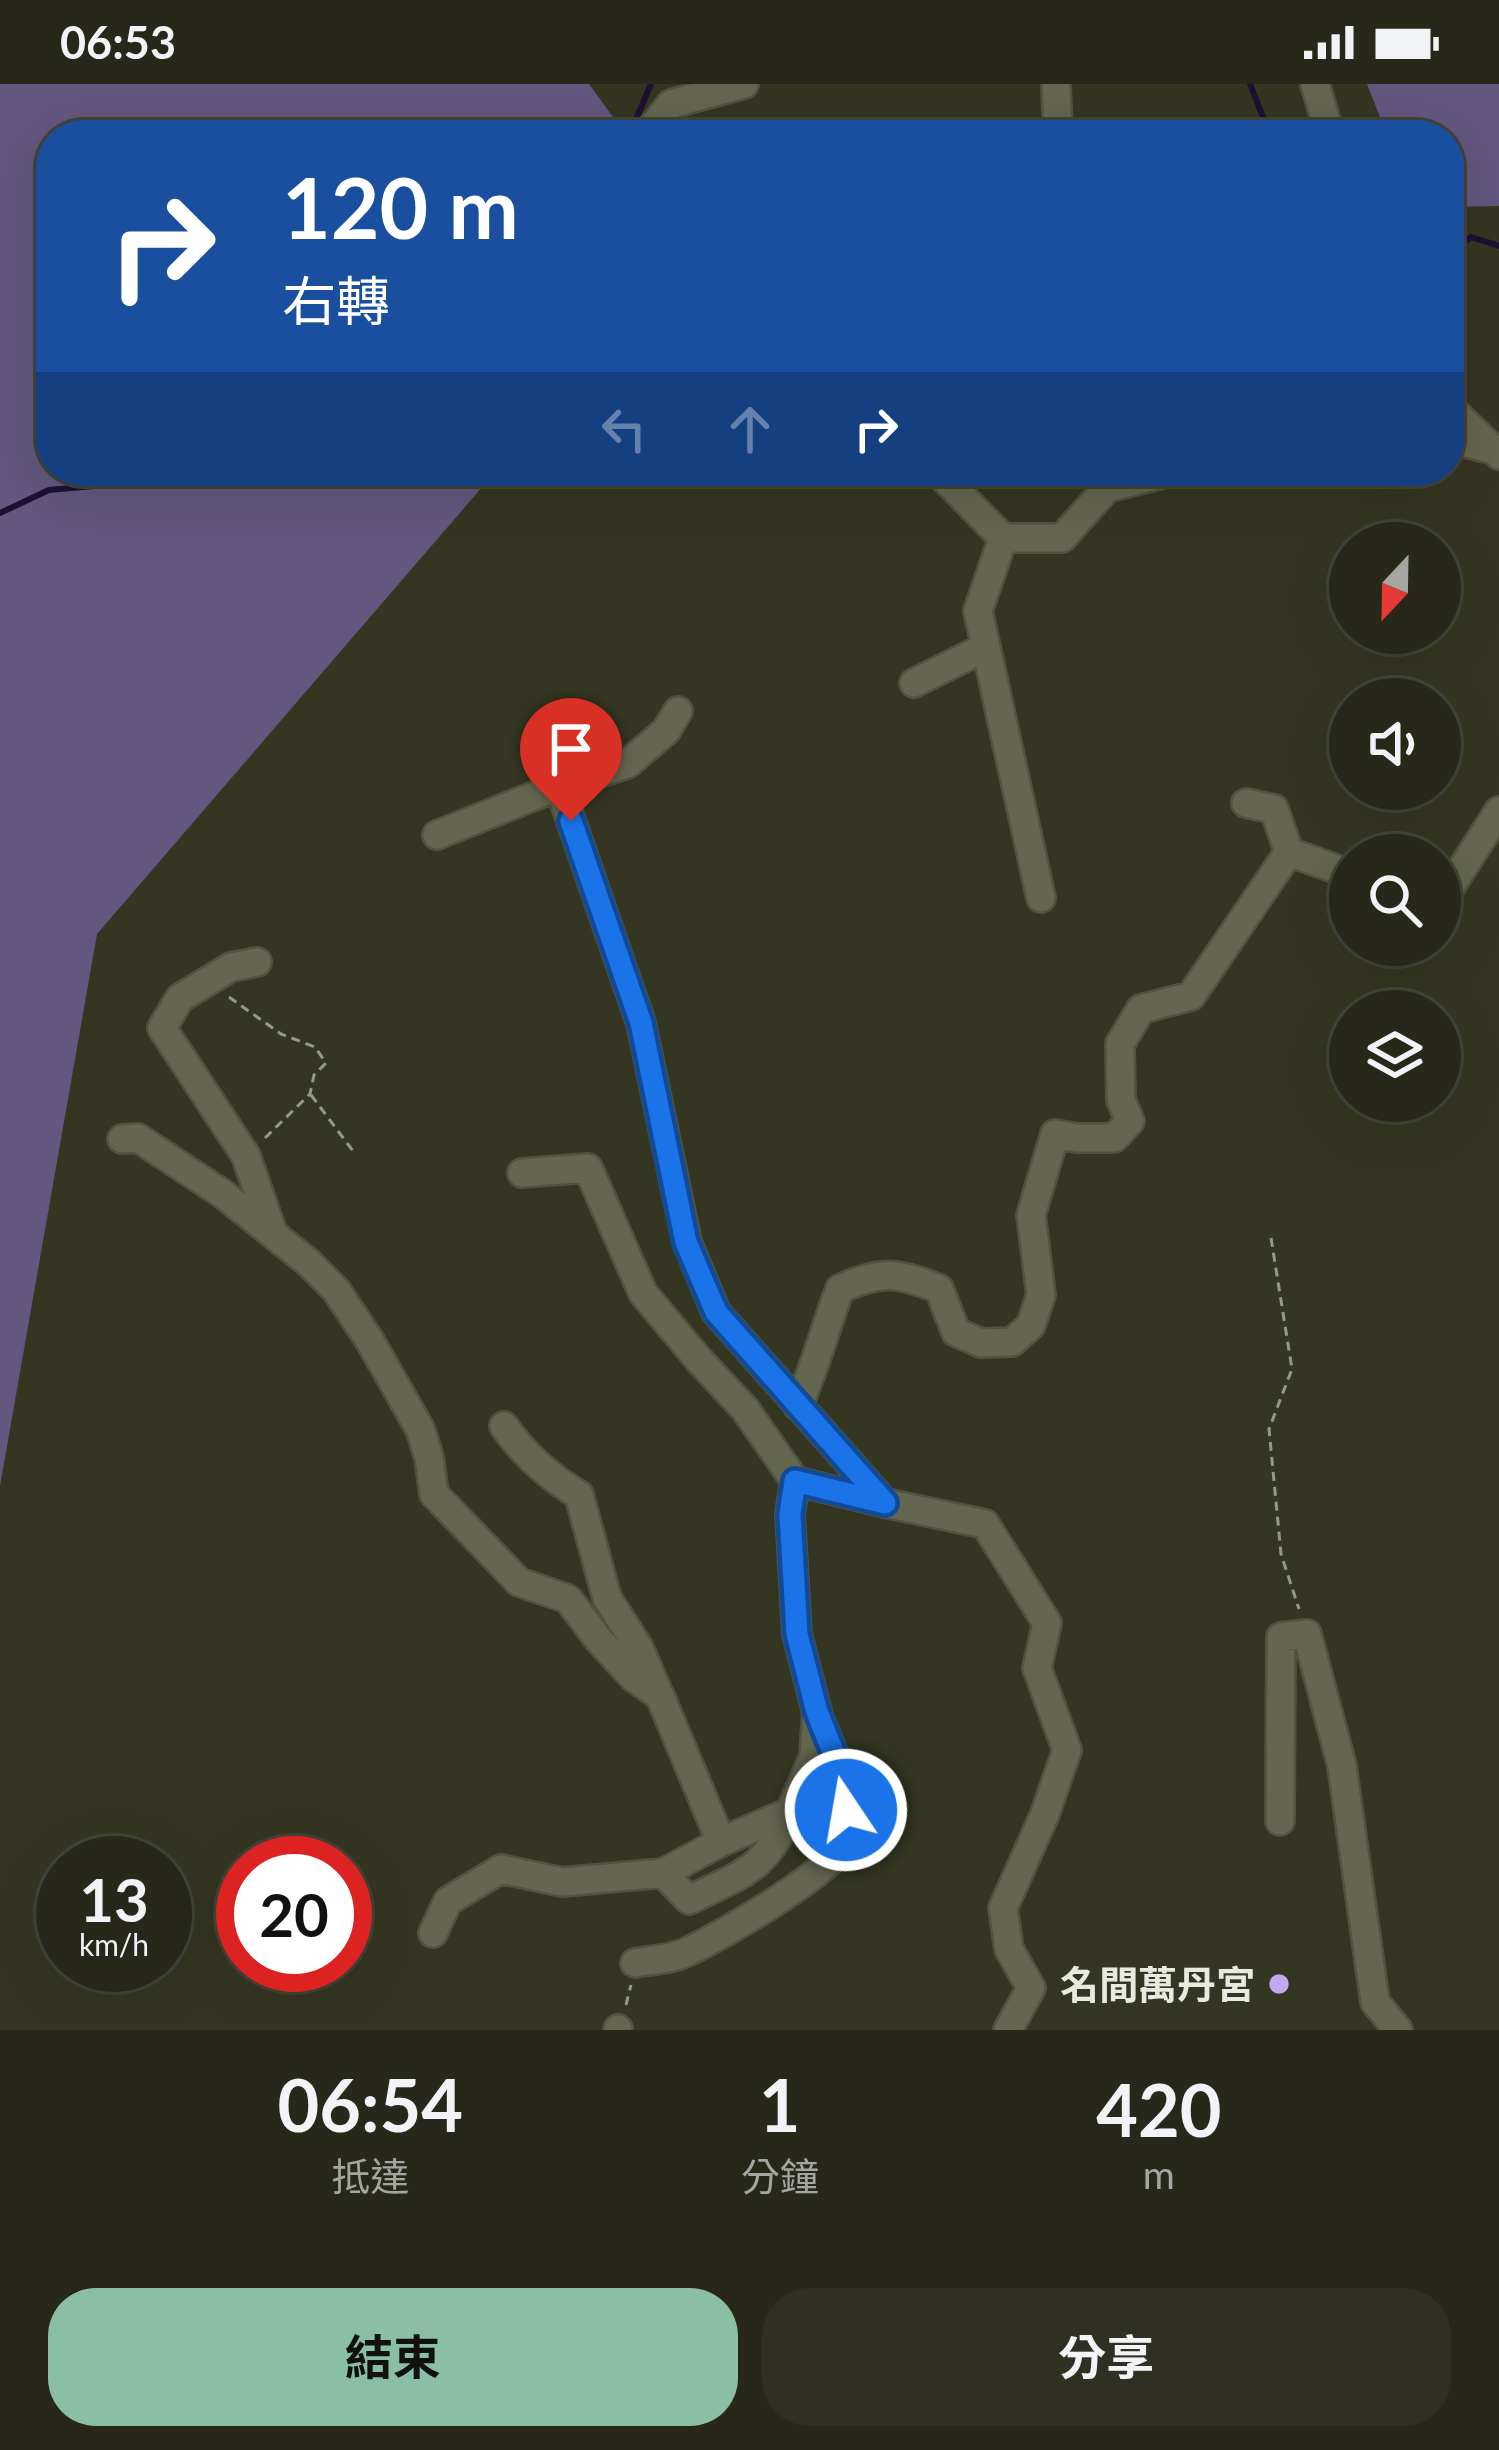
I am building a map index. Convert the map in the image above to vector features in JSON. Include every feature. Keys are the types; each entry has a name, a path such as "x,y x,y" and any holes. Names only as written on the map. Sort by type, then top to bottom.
{"street":[{"path":"658,120 671,104 744,84"},
{"path":"1056,84 1057,120"},
{"path":"1315,84 1326,120"},
{"path":"1464,421 1496,452"},
{"path":"1464,444 1496,452"},
{"path":"952,486 1003,538 1062,538 1095,486"},
{"path":"1003,538 978,611 1041,898"},
{"path":"914,683 986,647"},
{"path":"437,835 627,764 666,731 678,710"},
{"path":"559,786 641,1023 686,1242 716,1312 885,1503"},
{"path":"1246,803 1274,809 1289,852"},
{"path":"1461,870 1499,811"},
{"path":"798,1406 817,1364 840,1289 866,1276 908,1276 939,1289 956,1333 981,1343 1012,1342 1031,1325 1041,1295 1031,1215 1055,1134 1114,1138 1130,1121 1120,1100 1120,1044 1141,1009 1191,997 1289,852"},
{"path":"1289,852 1329,866"},
{"path":"257,962 231,967 180,998 162,1028 246,1156 273,1234"},
{"path":"122,1139 138,1138 223,1194 336,1290 420,1429 434,1494 519,1582 568,1599 633,1677 660,1696"},
{"path":"522,1173 588,1168 643,1293 745,1409 795,1481 985,1524 1048,1623 1037,1668 1067,1750 1045,1814 1003,1907 1010,1949 1031,1988 1008,2030"},
{"path":"504,1426 523,1453 578,1495 607,1598 639,1648 721,1842"},
{"path":"635,1963 685,1954 777,1903 847,1842 844,1779 817,1712 797,1634 790,1514 795,1481"},
{"path":"1280,1821 1281,1636 1307,1634 1342,1766 1375,2002 1398,2030"},
{"path":"663,1873 689,1900 752,1870 779,1839 814,1756 817,1712"},
{"path":"433,1933 448,1901 501,1869 562,1882 663,1873 790,1812"}],"path":[{"path":"210,978 281,1034 315,1047 326,1063 314,1075 310,1094 246,1156"},
{"path":"310,1094 356,1155"},
{"path":"1271,1238 1292,1369 1269,1429 1281,1554 1307,1634"},
{"path":"618,2030 635,1963"}],"shaded area":[{"path":"0,84 589,84 615,120 36,120 36,486 483,486 97,934 0,1486"},
{"path":"1367,84 1499,84 1499,206 1464,207 1464,120 1381,120"}],"waterway":[{"path":"636,120 651,84"},
{"path":"1250,84 1264,120"},
{"path":"1464,243 1471,237 1499,246"},
{"path":"0,513 49,490 93,486"}],"place":[{"name":"名間萬丹宮","path":"1279,1984"}],"route":[{"path":"571,821 641,1023 686,1242 716,1312 885,1503 795,1481 790,1514 797,1634 817,1712 844,1779 846,1810"}]}
